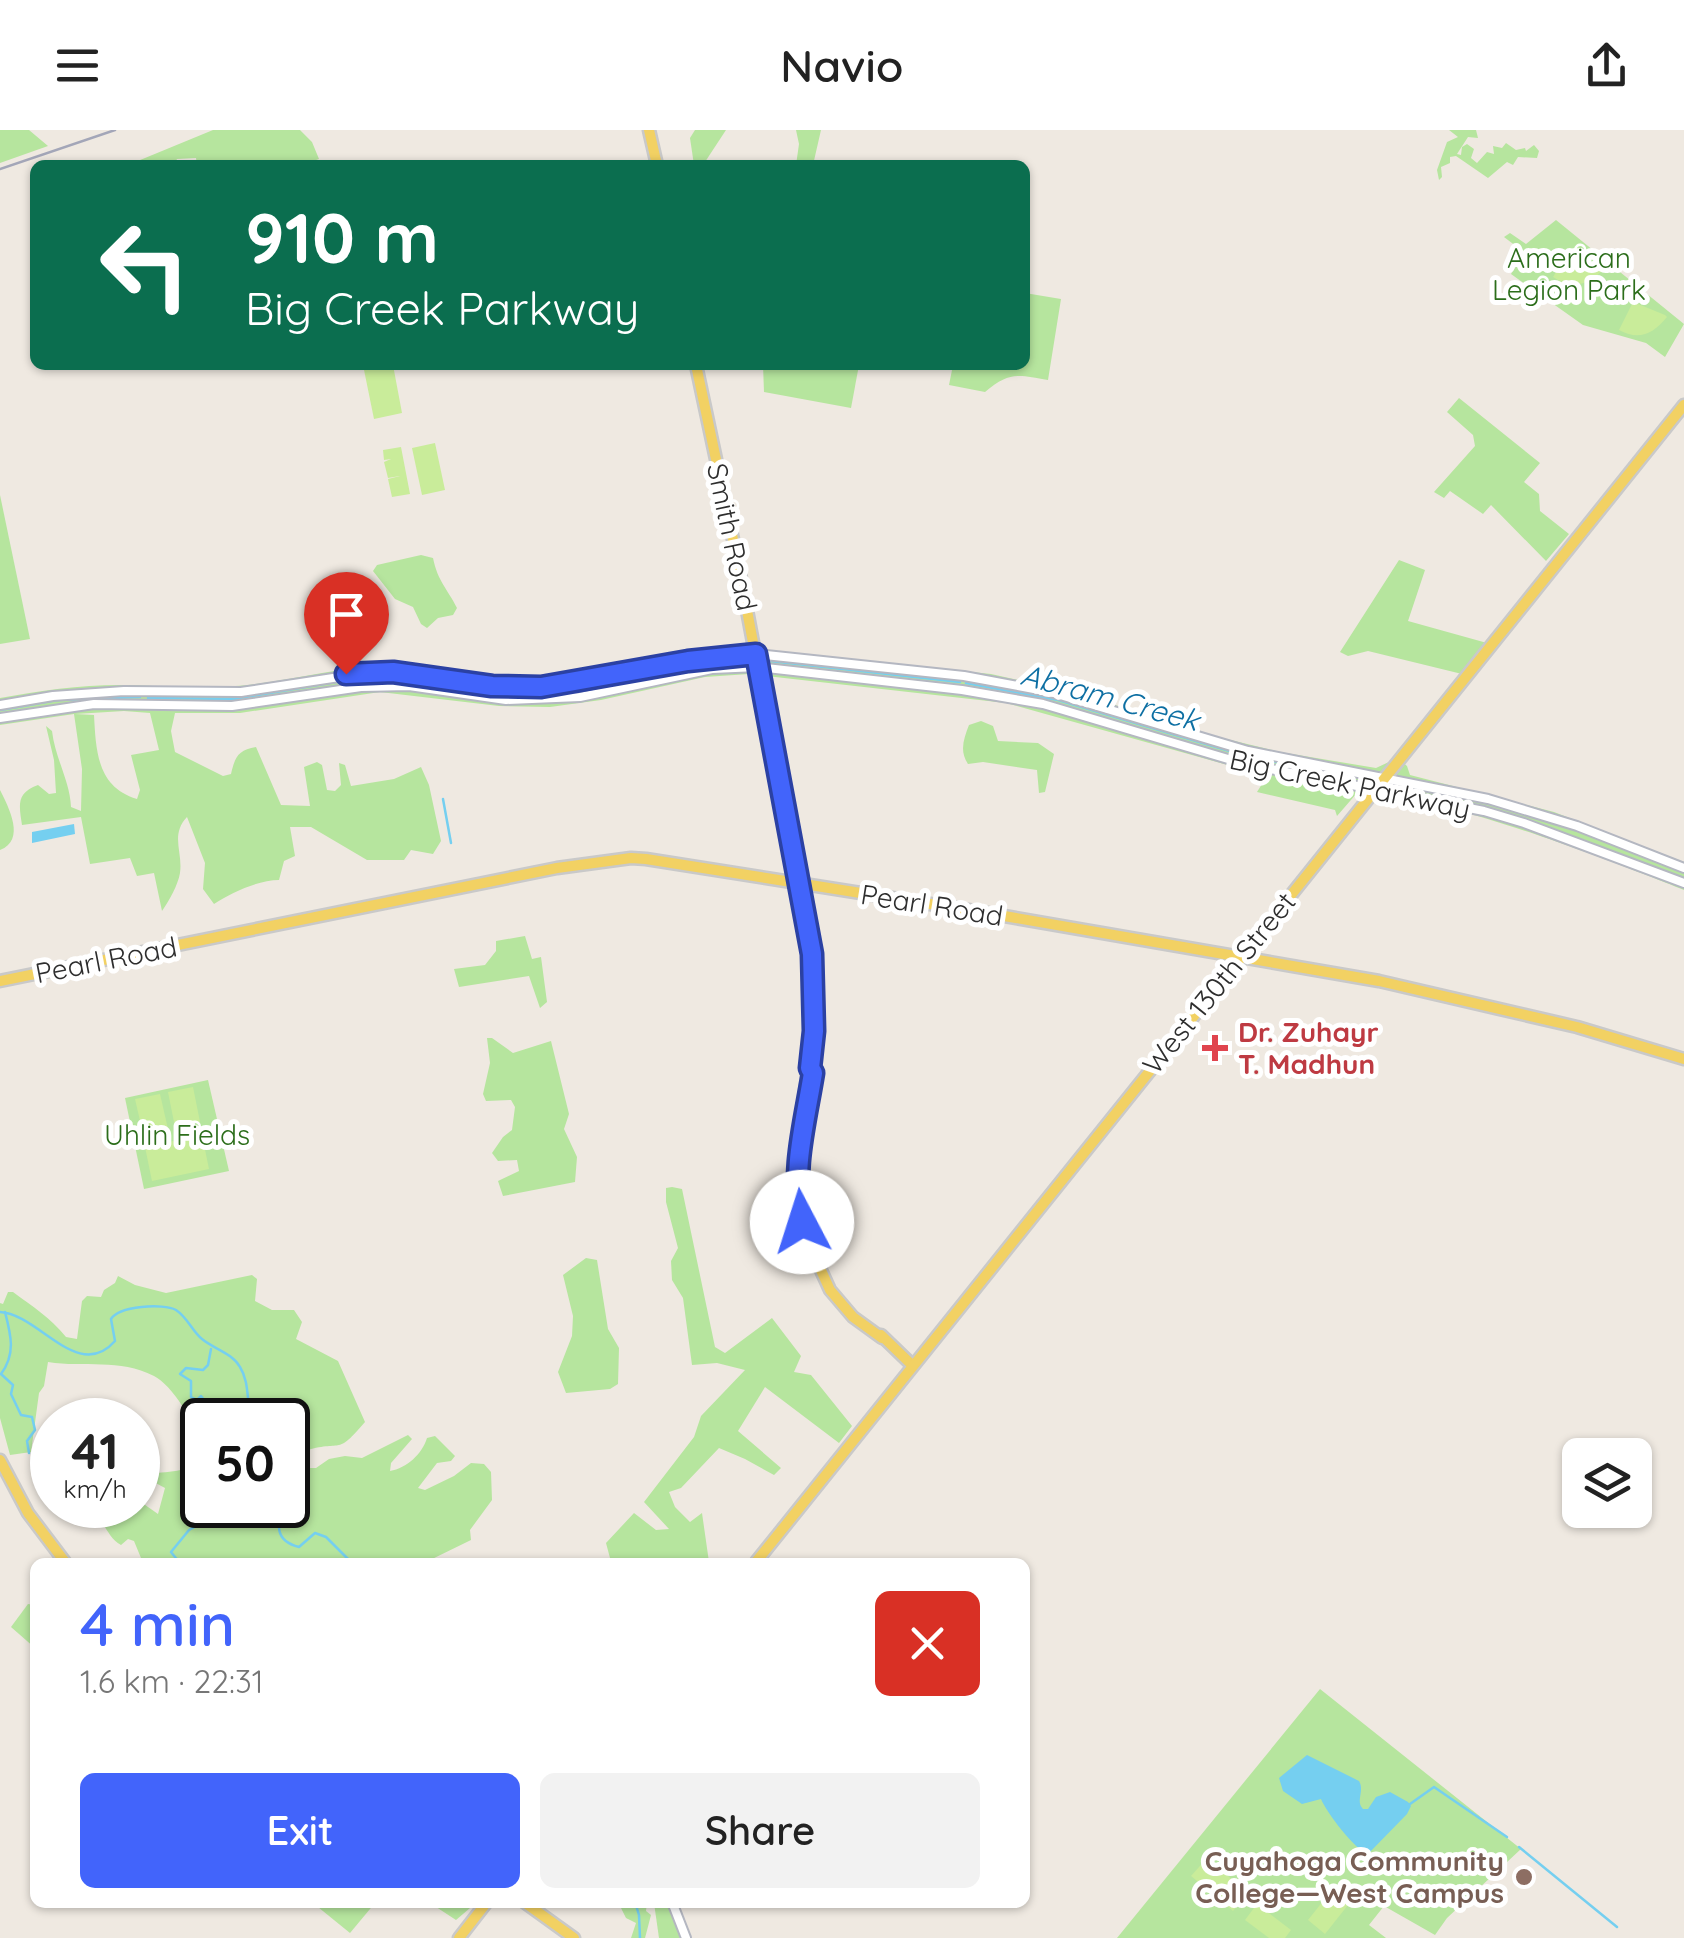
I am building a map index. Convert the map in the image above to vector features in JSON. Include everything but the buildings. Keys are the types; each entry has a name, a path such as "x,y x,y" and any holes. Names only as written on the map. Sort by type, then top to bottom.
{"main road":[{"path":"649,130 656,160"},
{"name":"Smith Road","path":"697,370 801,884 812,970 814,1031 801,1118 796,1198 804,1233 830,1284 912,1366"},
{"name":"West 130th Street","path":"759,1558 1684,405"},
{"name":"Pearl Road","path":"0,980 580,864 646,859 1240,956 1417,990 1578,1027 1684,1059"},
{"path":"0,1460 28,1514 62,1558"},
{"path":"459,1938 482,1908"},
{"path":"532,1908 574,1938"}],"street":[{"name":"Big Creek Parkway","path":"0,705 124,691 227,693 346,674 410,673 492,686 541,687 688,661 756,654 964,676 1050,692 1248,751 1385,776 1508,805 1576,826 1684,868"},
{"name":"Big Creek Parkway","path":"0,718 94,704 232,706 361,687 408,686 506,700 580,697 712,669 758,667 962,690 1043,704 1227,759 1524,822 1684,883"},
{"path":"408,686 410,673"},
{"path":"674,1908 686,1938"}],"green space":[{"path":"0,130 29,130 48,146 0,163"},
{"path":"213,130 300,130 312,142 319,159 196,158 140,160"},
{"path":"695,130 726,130 706,160 693,160 690,138"},
{"path":"796,130 821,130 814,160 797,160"},
{"path":"1449,130 1476,130 1478,138 1468,137 1457,154 1461,155 1467,144 1474,149 1471,158 1477,163 1487,152 1494,154 1493,146 1502,148 1506,143 1526,151 1534,145 1539,151 1537,158 1518,157 1513,165 1507,162 1488,178 1456,156 1450,157 1450,163 1441,167 1439,180 1437,170 1447,142 1458,137"},
{"name":"American Legion Park","path":"1556,220 1684,324 1665,357 1646,343 1583,325 1511,274 1525,253 1504,237 1510,233 1526,244"},
{"path":"1570,249 1602,271 1579,284 1553,277"},
{"path":"1030,294 1061,299 1048,380 1015,376 985,392 949,385 952,370 1030,370"},
{"path":"1633,302 1667,317 1645,334 1619,330"},
{"path":"364,370 394,370 402,413 374,419"},
{"path":"763,370 858,370 851,408 764,392"},
{"path":"1459,398 1540,463 1524,482 1539,494 1540,511 1569,534 1546,561 1491,505 1483,514 1450,491 1444,498 1434,492 1475,446 1473,435 1447,412"},
{"path":"435,443 445,490 422,495 412,448"},
{"path":"401,447 410,494 392,497 388,479 400,476 388,478 384,462 391,459 384,460 383,450"},
{"path":"0,495 30,639 0,644"},
{"path":"421,555 433,558 457,608 453,615 438,618 427,628 413,607 395,599 373,571 377,565"},
{"path":"1399,560 1425,570 1408,621 1487,643 1462,674 1368,651 1348,656 1340,652"},
{"path":"743,648 991,674 1077,693 1210,735 1280,752 1376,768 1391,761 1396,765 1400,760 1410,775 1554,812 1684,862 1684,890 1526,831 1433,805 1398,800 1377,804 1369,798 1363,805 1357,793 1337,816 1335,810 1257,792 1267,776 1006,703 749,674 705,677 550,707 499,706 380,692 240,713 175,713 171,731 175,752 223,776 231,774 241,752 256,747 281,805 310,806 304,767 317,762 322,765 327,790 335,791 341,785 339,763 345,765 351,786 394,779 421,767 429,785 441,841 433,854 411,850 404,860 367,860 311,827 290,827 295,856 284,861 279,880 245,888 214,904 203,889 205,863 187,817 178,837 179,878 162,911 154,873 137,876 130,858 90,864 81,817 22,825 20,806 26,792 38,785 49,794 56,793 46,726 52,731 71,807 81,811 82,769 74,714 0,725 0,698 64,688 236,686 355,668 395,666 547,680","holes":["150,713 159,750 131,755 140,790 137,799 106,777 98,754 94,715 75,714"]},
{"path":"981,721 993,726 998,741 1038,743 1054,754 1045,792 1039,793 1037,770 983,762 968,764 963,749 965,735 969,725"},
{"path":"0,790 14,831 8,845 0,850"},
{"path":"525,936 532,959 541,957 547,1002 540,1008 529,976 459,987 454,969 485,965 496,951 496,941"},
{"path":"487,1038 513,1053 551,1041 569,1114 564,1129 577,1157 575,1182 503,1196 498,1181 519,1171 517,1160 498,1161 492,1153 512,1130 515,1107 511,1100 486,1101 483,1094 490,1063"},
{"name":"Uhlin Fields","path":"208,1080 229,1171 144,1189 125,1098"},
{"path":"193,1087 200,1122 175,1127 168,1092"},
{"path":"160,1094 168,1129 143,1134 135,1099"},
{"path":"202,1135 209,1169 152,1181 145,1147"},
{"path":"666,1188 682,1189 715,1347 725,1353 772,1318 801,1356 794,1372 811,1375 852,1426 839,1443 765,1387 738,1431 781,1468 774,1475 719,1448 681,1488 669,1492 675,1507 690,1522 702,1513 708,1558 610,1558 606,1543 634,1513 656,1530 669,1529 644,1502 694,1437 701,1416 745,1370 717,1363 692,1365 683,1298 672,1280 671,1261 678,1248"},
{"path":"586,1258 597,1260 608,1329 619,1348 618,1384 610,1389 566,1393 558,1372 572,1336 573,1316 563,1275"},
{"path":"252,1275 257,1279 255,1301 272,1310 294,1310 302,1322 296,1339 338,1361 365,1422 344,1443 310,1449 310,1398 180,1398 180,1404 163,1382 141,1370 48,1362 38,1398 30,1398 30,1452 10,1455 0,1418 0,1303 3,1304 8,1292 13,1292 66,1337 77,1339 82,1301 87,1296 101,1297 118,1276 166,1293"},
{"path":"408,1435 412,1439 391,1463 390,1471 408,1463 427,1438 435,1436 455,1456 451,1461 437,1463 418,1488 425,1490 471,1463 484,1464 491,1472 492,1500 470,1530 471,1540 434,1558 141,1558 134,1541 128,1539 121,1545 106,1528 160,1528 165,1488 160,1485 160,1472 180,1469 180,1528 310,1528 310,1468 329,1459 362,1458"},
{"path":"28,1604 30,1604 30,1644 11,1627"},
{"path":"1320,1689 1521,1849 1447,1918 1435,1935 1384,1906 1369,1925 1386,1938 1117,1938"},
{"path":"1207,1858 1248,1893 1233,1911 1191,1876"},
{"path":"1335,1886 1352,1900 1325,1934 1308,1920"},
{"path":"1257,1904 1291,1930 1285,1938 1269,1938 1245,1920"},
{"path":"319,1908 371,1908 350,1933"},
{"path":"438,1908 470,1908 456,1920"},
{"path":"621,1908 646,1908 651,1915 645,1938 631,1938 636,1923 626,1918"},
{"path":"655,1908 670,1908 680,1938 659,1938"}],"water":[{"path":"74,824 75,834 32,843 32,832"},
{"path":"1307,1755 1359,1781 1363,1809 1368,1809 1376,1797 1390,1792 1411,1806 1368,1854 1342,1830 1321,1799 1302,1804 1283,1791 1279,1778"}],"waterway":[{"name":"Abram Creek","path":"770,661 960,682"},
{"name":"Abram Creek","path":"440,683 501,691 563,690 624,681 683,666"},
{"name":"Abram Creek","path":"148,698 234,699 359,678 406,679"},
{"name":"Abram Creek","path":"414,680 427,681"},
{"name":"Abram Creek","path":"966,683 1058,700 1243,755"},
{"name":"Abram Creek","path":"0,710 57,700 140,697"},
{"name":"Abram Creek","path":"1252,757 1318,771"},
{"path":"443,799 451,843"},
{"path":"0,1312 29,1323 73,1351 87,1354 101,1352 115,1341 111,1319 123,1311 142,1307 176,1310 202,1339 240,1367 248,1398"},
{"path":"5,1312 10,1352 1,1374 13,1385 11,1394 21,1415 32,1417 35,1430 27,1441 29,1453"},
{"path":"193,1398 191,1381 180,1374 186,1368 203,1370 211,1349"},
{"path":"199,1398 202,1398"},
{"path":"176,1558 171,1552 193,1528"},
{"path":"280,1528 286,1541 299,1547 315,1533 326,1537 347,1558"},
{"path":"1410,1804 1434,1787 1507,1837"},
{"path":"1519,1847 1617,1927"},
{"path":"637,1908 640,1938"}],"railway":[{"path":"0,169 115,130"}],"place":[{"name":"Dr. Zuhayr T. Madhun","path":"1215,1048"},
{"name":"Cuyahoga Community College—West Campus","path":"1524,1877"}],"route":[{"path":"346,674 410,673 492,686 541,687 688,661 756,654 814,966 810,1068 813,1073 806,1125 802,1128 796,1198 802,1222"}]}
